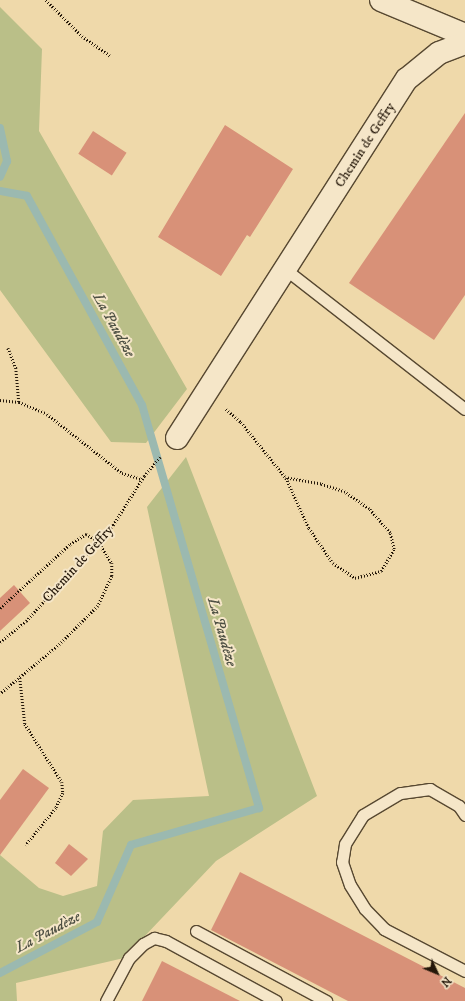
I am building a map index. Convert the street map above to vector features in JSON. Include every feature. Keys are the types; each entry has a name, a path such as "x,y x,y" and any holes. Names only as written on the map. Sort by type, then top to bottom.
{"street":[{"path":"381,0 465,35"},
{"name":"Chemin de Geffry","path":"177,438 407,79 439,53 465,43"}],"lane":[{"path":"285,269 465,409"},
{"path":"465,815 459,806 430,789 400,794 363,815 345,844 342,862 350,885 365,909 384,929 465,971"},
{"path":"196,931 326,1001"},
{"path":"106,1001 129,958 143,944 154,938 166,941 276,1001"}],"path":[{"path":"46,0 82,36 112,56"},
{"path":"0,400 19,402 16,368 8,348"},
{"path":"207,391 241,422 286,478 309,528 333,563 355,578 381,571 394,549 390,533 369,509 345,492 320,484 286,478"},
{"name":"Chemin de Geffry","path":"0,642 26,621 113,526 143,478 122,474 47,414 19,402"},
{"path":"0,608 70,544 86,534 98,541 112,562 112,576 98,606 60,644 0,694"},
{"path":"20,678 25,724 62,782 63,793 56,808 26,845"}],"green space":[{"path":"0,7 42,49 39,131 187,389 146,443 111,442 0,290"},
{"path":"186,457 317,796 216,861 124,958 16,983 17,1001 0,1001 0,855 39,888 63,896 97,886 103,831 133,800 209,796 147,507"}],"building":[{"path":"465,113 465,295 434,340 349,283"},
{"path":"225,125 293,169 250,237 247,235 221,276 158,237"},
{"path":"93,131 127,153 112,175 78,154"},
{"path":"14,585 30,603 0,631 0,598"},
{"path":"23,769 49,788 0,855 0,800"},
{"path":"69,844 88,859 71,876 55,863"},
{"path":"240,872 465,988 465,1001 348,1001 211,930"},
{"path":"162,961 240,1001 142,1001"}],"waterway":[{"name":"La Paudèze","path":"0,128 7,161 0,177"},
{"name":"La Paudèze","path":"0,191 27,196 142,405 259,808 131,845 97,922 0,973"}]}
